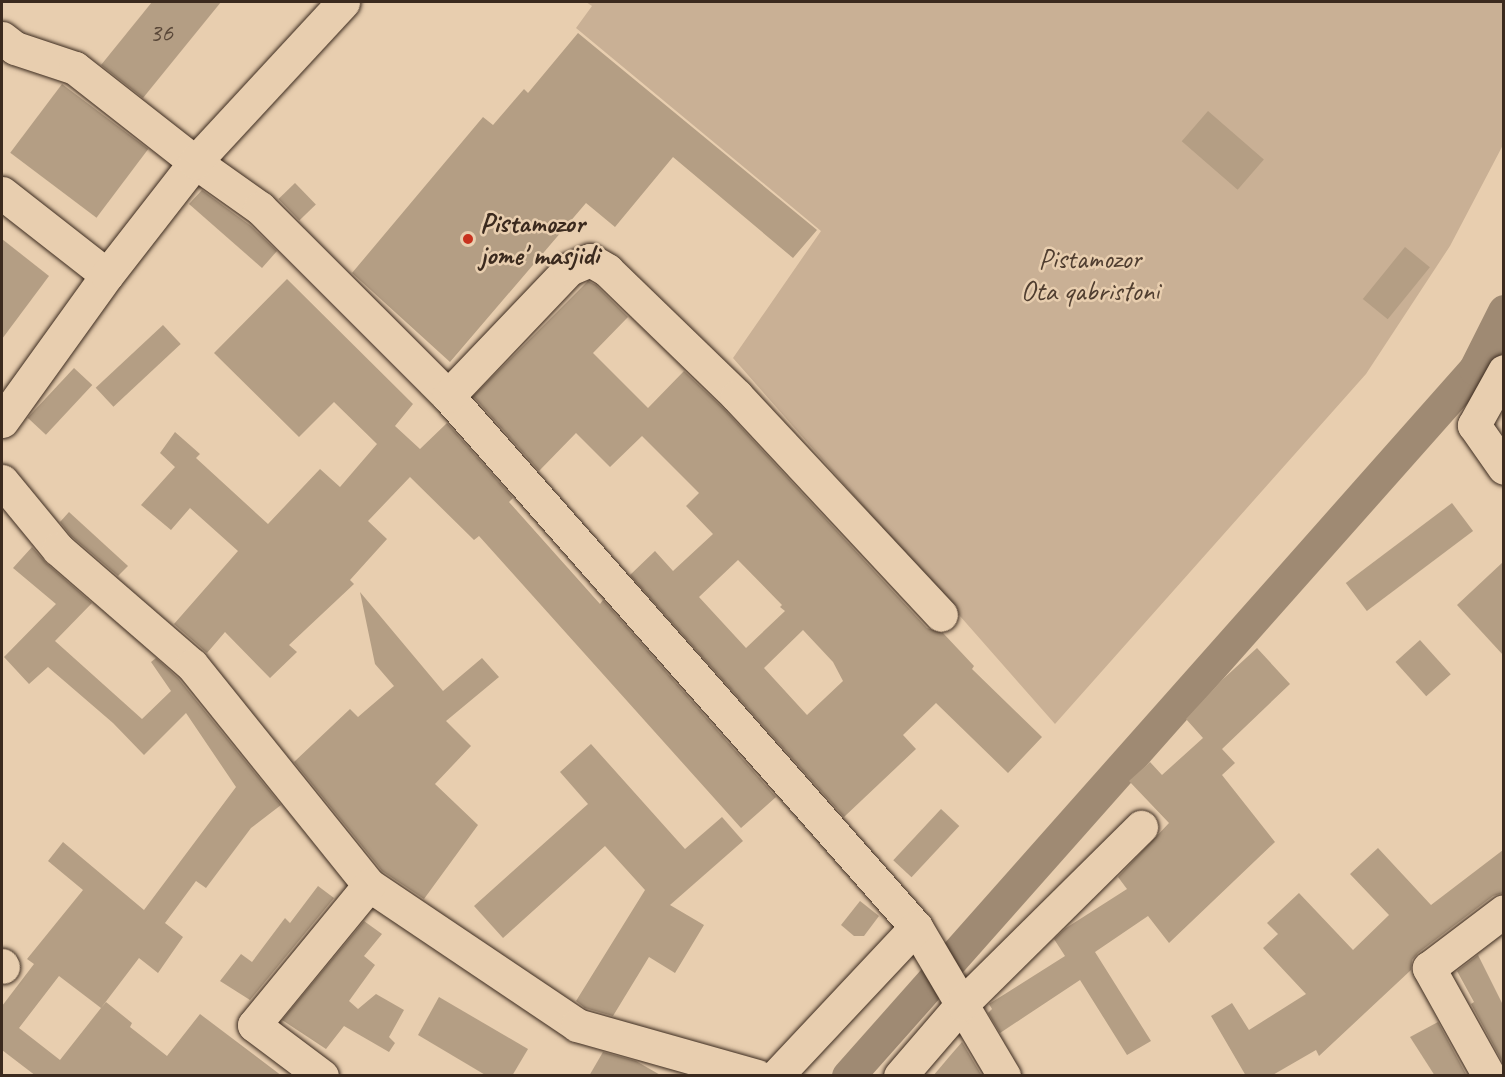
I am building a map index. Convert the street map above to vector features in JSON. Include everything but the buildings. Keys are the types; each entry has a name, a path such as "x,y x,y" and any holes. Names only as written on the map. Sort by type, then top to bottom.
{"street":[{"path":"2,421 107,275 195,162 343,2"},
{"path":"2,38 15,48 75,68 195,162 260,208 448,396 916,927 1004,1076"},
{"path":"2,193 107,275"},
{"path":"448,396 569,269 590,260 607,270 736,396 941,615"},
{"path":"1503,371 1474,424 1503,468"},
{"path":"2,481 58,549 192,665 369,885 577,1025 757,1076"},
{"path":"900,1076 962,1004 1141,827"},
{"path":"322,1076 254,1025 369,885"},
{"path":"1490,1076 1429,968 1503,911"},
{"path":"776,1076 916,927"}],"green space":[{"name":"Pistamozor Ota qabristoni","path":"586,2 1503,2 1503,145 1450,246 1366,374 1055,724 733,358 821,231 576,28 592,6"}],"waterway":[{"path":"848,1076 1475,369 1504,311"}],"place":[{"name":"Pistamozor jome' masjidi","path":"468,239"}]}
